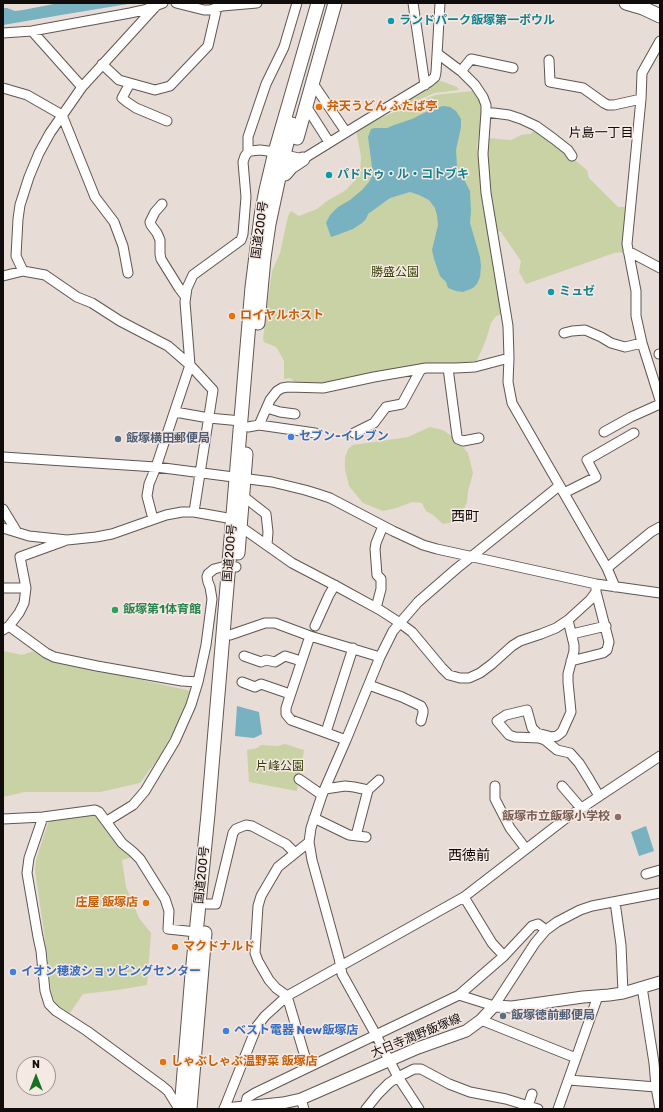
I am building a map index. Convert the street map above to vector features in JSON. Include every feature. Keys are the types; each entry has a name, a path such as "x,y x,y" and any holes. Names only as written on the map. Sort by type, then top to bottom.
{"highway":[{"path":"257,287 285,174 284,155 309,3"},
{"name":"国道200号","path":"180,1109 196,932 237,523 240,478 250,424 257,287 264,258 269,224 318,3"},
{"name":"国道200号","path":"284,155 325,3"},
{"path":"284,155 306,106 335,3"},
{"path":"626,3 643,8 660,16"},
{"name":"国道200号","path":"237,523 243,496 240,478"},
{"name":"国道200号","path":"190,1109 230,635 232,567"}],"main road":[{"path":"494,1006 512,1007 623,993 660,982"},
{"name":"大日寺潤野飯塚線","path":"224,1109 283,1104 302,1104 389,1060 466,1031 481,1020 494,1006"}],"street":[{"path":"176,3 204,10 210,10 222,6 257,3"},
{"path":"153,519 147,496 149,484 190,365 185,296 187,288 193,275 241,240 245,221 247,192 243,162 248,152 248,137 266,84 284,47 297,3"},
{"path":"413,3 425,85"},
{"path":"248,152 255,150 284,155 329,142 430,82 435,77 438,63 440,3"},
{"path":"3,33 32,30 144,10 159,5"},
{"path":"23,271 16,256 20,205 29,177 50,133 82,87 159,5"},
{"path":"102,64 119,80 155,90 170,86 208,46 217,8"},
{"path":"32,30 82,87"},
{"path":"660,41 642,73 641,99 627,244 636,291 636,316 642,343 660,400"},
{"path":"438,54 461,71 475,85 483,97 486,105 482,154 486,193 508,326 508,382 512,403 607,568 615,587"},
{"path":"461,71 471,60 513,68"},
{"path":"549,60 550,82 583,88 608,105 641,99"},
{"path":"422,65 438,63"},
{"path":"312,82 346,132"},
{"path":"130,83 122,98 136,108 167,121"},
{"path":"3,88 28,94 62,115 95,197 114,222 123,246 128,273"},
{"path":"306,106 329,142"},
{"path":"486,112 509,114 521,118 536,126 554,139 568,150 572,156"},
{"path":"162,204 155,212 150,222 160,240 161,259 185,296"},
{"path":"628,251 660,268"},
{"path":"3,276 23,271 45,275 77,297 92,303 120,321 168,346 190,365 213,390 194,512"},
{"path":"564,332 572,330 585,330 611,343 625,347 642,343"},
{"path":"250,424 267,408 270,400 277,391 282,388 323,388 421,369 475,367 509,358"},
{"path":"448,368 458,439 463,441 479,438"},
{"path":"354,433 374,424 386,407 402,404 421,369"},
{"path":"604,432 631,417 660,404"},
{"path":"267,408 295,414"},
{"path":"175,412 316,433"},
{"path":"419,1109 398,1077 342,974 340,958 312,860 309,842 314,818 323,792 380,657 389,637 400,623 418,602 471,557 561,490 596,477 587,460 634,433"},
{"path":"3,457 156,467 272,482 330,498 423,545 596,588 615,587 660,593"},
{"path":"243,496 266,514 268,532 267,544"},
{"path":"3,509 17,532"},
{"path":"3,528 29,536 67,540 112,534 153,519 182,512 194,512 237,523 292,563 335,585 400,623 412,632 449,675 460,678 469,678 480,673 520,641 556,628 568,620 590,600 596,588"},
{"path":"376,608 381,589 381,579 376,575 375,549 383,526"},
{"path":"607,568 650,532 660,527"},
{"path":"67,540 20,557 26,588 24,603 22,609 6,628 54,657 177,680 198,682"},
{"path":"107,821 133,805 146,791 175,741 191,705 206,646 212,599 207,577 208,574 214,569 232,567"},
{"path":"315,626 335,585"},
{"path":"3,588 26,588"},
{"path":"571,661 606,652 608,647 609,642 606,626 596,588"},
{"path":"568,620 572,634 574,651 568,674 571,712 562,732 552,737 537,733 532,728 527,710 506,716 497,721 509,735 515,737 539,738 545,740 557,750 570,753 589,779 599,796"},
{"path":"230,635 265,623 275,623 310,636 380,657"},
{"path":"572,634 606,626"},
{"path":"310,636 290,694 286,714 291,720 346,740"},
{"path":"326,732 353,648"},
{"path":"244,656 261,662 266,660 275,662 285,656 301,661"},
{"path":"242,682 255,686 261,684 290,694"},
{"path":"369,685 402,697 421,706 423,713 420,721"},
{"path":"224,1109 257,1026 265,1016 287,996 464,897 526,848 581,808 660,756"},
{"path":"299,779 323,792 345,786 368,790"},
{"path":"357,832 368,790 379,780"},
{"path":"496,786 494,793 495,799 510,828 526,848"},
{"path":"562,786 581,808"},
{"path":"3,819 43,817 95,810 99,812 122,843 140,859 165,899 169,911 168,929 196,932"},
{"path":"43,817 29,858 27,873 41,951 45,991 49,1004 56,1011 162,1086 168,1091 180,1109"},
{"path":"314,818 349,835 366,837"},
{"path":"207,904 216,904 233,833 236,829 246,825 252,826 286,844 295,853"},
{"path":"308,1067 287,996 268,980 255,953 255,938 258,906 261,896 278,867 309,842"},
{"path":"646,874 660,870"},
{"path":"459,995 494,1006 535,943 546,930 564,918 592,906 660,893"},
{"path":"464,897 492,943 504,956"},
{"path":"615,902 622,945 623,993"},
{"path":"246,1108 247,1098 249,1096 459,995 504,956 532,926 538,924 546,930"},
{"path":"642,987 657,1062 656,1087 660,1108"},
{"path":"558,1109 598,996"},
{"path":"481,1020 576,1058"},
{"path":"366,1109 388,1084 414,1069 421,1069 449,1084 470,1092 506,1099 538,1109"},
{"path":"569,1080 656,1087"},
{"path":"528,1106 532,1094"}],"green space":[{"path":"441,81 457,87 459,90 434,93 392,112 390,109 435,82"},
{"name":"勝盛公園","path":"473,91 477,96 482,109 482,118 477,145 478,157 490,244 503,314 496,316 491,323 486,340 475,365 326,385 298,384 290,378 284,379 284,361 276,347 264,342 263,339 272,271 280,253 288,216 291,211 299,216 317,209 327,201 346,190 355,180 360,172 361,157 356,129 375,118 380,118 435,95"},
{"path":"535,128 587,170 589,178 618,207 627,207 625,252 614,253 526,284 519,272 521,261 501,232 494,230 486,168 488,138 511,140 521,135 531,134"},
{"path":"430,427 443,430 458,441 468,453 473,473 468,491 467,502 462,513 449,523 443,524 426,511 422,503 412,502 383,511 363,503 349,486 345,469 345,458 348,449 353,445 408,437"},
{"path":"3,651 22,655 34,651 48,659 191,691 174,730 160,756 140,783 100,792 25,792 3,797"},
{"name":"片峰公園","path":"285,744 304,750 297,791 249,782 247,750 257,748 261,745 278,746"},
{"path":"97,814 132,857 122,860 126,887 139,918 151,933 147,985 83,994 70,1013 60,1007 54,1000 51,991 35,870 36,860 48,823 52,819"}],"water":[{"path":"59,3 134,3 3,25 3,8 15,11"},
{"path":"444,106 450,107 456,111 461,119 461,127 456,150 457,166 470,191 470,223 480,257 481,266 480,277 477,284 473,288 463,292 448,288 446,282 440,276 432,250 438,225 437,215 435,208 429,200 410,192 390,198 368,214 362,223 353,229 331,237 326,223 330,215 338,207 350,200 362,190 369,182 373,174 368,137 371,129 387,128 412,119 434,108"},
{"path":"237,706 259,712 262,734 254,738 235,736"},
{"path":"646,826 654,851 639,856 631,832"}],"place":[{"name":"ランドパーク飯塚第一ボウル","path":"391,21"},
{"name":"弁天うどん ふたば亭","path":"319,107"},
{"name":"パドドゥ・ル・コトブキ","path":"329,175"},
{"name":"ミュゼ","path":"551,292"},
{"name":"ロイヤルホスト","path":"232,316"},
{"name":"セブン-イレブン","path":"291,437"},
{"name":"飯塚横田郵便局","path":"118,439"},
{"name":"飯塚第1体育館","path":"115,610"},
{"name":"飯塚市立飯塚小学校","path":"618,817"},
{"name":"庄屋 飯塚店","path":"146,903"},
{"name":"マクドナルド","path":"175,947"},
{"name":"イオン穂波ショッピングセンター","path":"13,972"},
{"name":"飯塚徳前郵便局","path":"503,1016"},
{"name":"ベスト電器 New飯塚店","path":"226,1031"},
{"name":"しゃぶしゃぶ温野菜 飯塚店","path":"163,1062"}],"district":[{"name":"片島一丁目","path":"601,133"},
{"name":"西町","path":"465,517"},
{"name":"西徳前","path":"469,856"}]}
